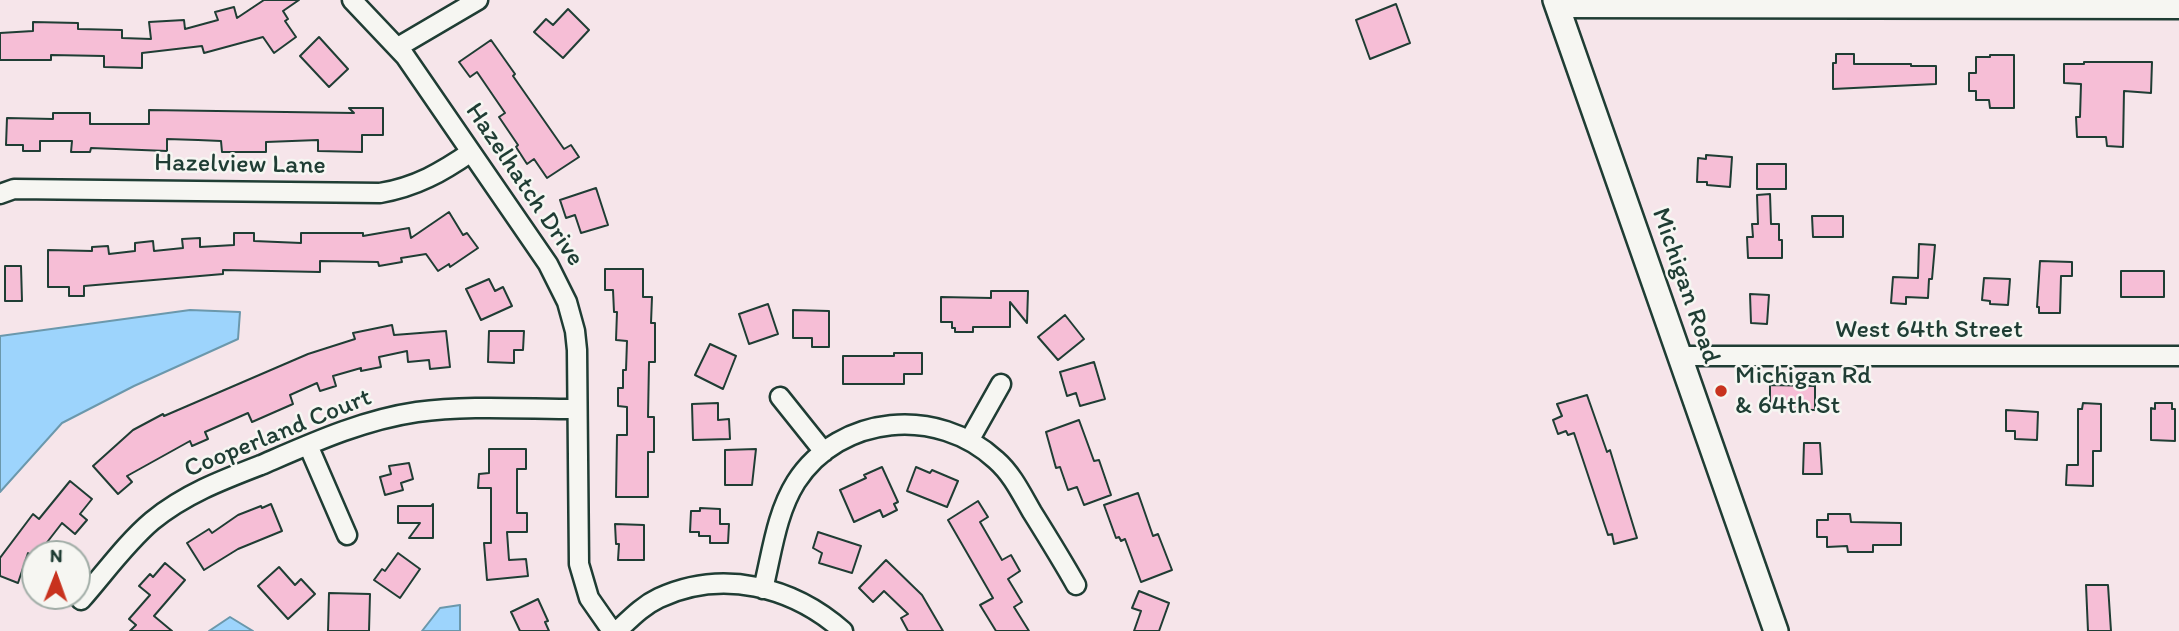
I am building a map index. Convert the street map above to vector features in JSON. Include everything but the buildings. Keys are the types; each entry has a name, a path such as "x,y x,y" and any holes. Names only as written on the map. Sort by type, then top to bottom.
{"main road":[{"name":"Michigan Road","path":"1557,4 1776,631"}],"street":[{"name":"Hazelhatch Drive","path":"352,0 398,47 548,264 568,302 576,339 579,564 589,598 614,631"},
{"path":"398,47 478,0"},
{"path":"1557,4 2179,9"},
{"name":"Hazelview Lane","path":"0,194 14,189 380,192 423,182 471,152"},
{"name":"West 64th Street","path":"1679,356 2179,356"},
{"path":"970,439 1001,384"},
{"path":"780,397 824,452"},
{"name":"Cooperland Court","path":"91,589 146,527 172,506 202,489 341,431 421,411 461,408 577,409"},
{"path":"764,589 782,511 802,474 824,452 846,438 878,426 912,423 946,429 970,439 997,460 1010,475 1076,585"},
{"path":"308,445 347,534"},
{"path":"614,631 652,602 690,587 715,583 747,584 810,606 843,631"}],"water":[{"path":"190,310 240,312 238,339 134,386 62,423 0,492 0,336"},
{"path":"460,605 460,631 422,631 440,608"},
{"path":"230,617 253,631 209,631"}],"place":[{"name":"Michigan Rd & 64th St","path":"1721,391"}]}
